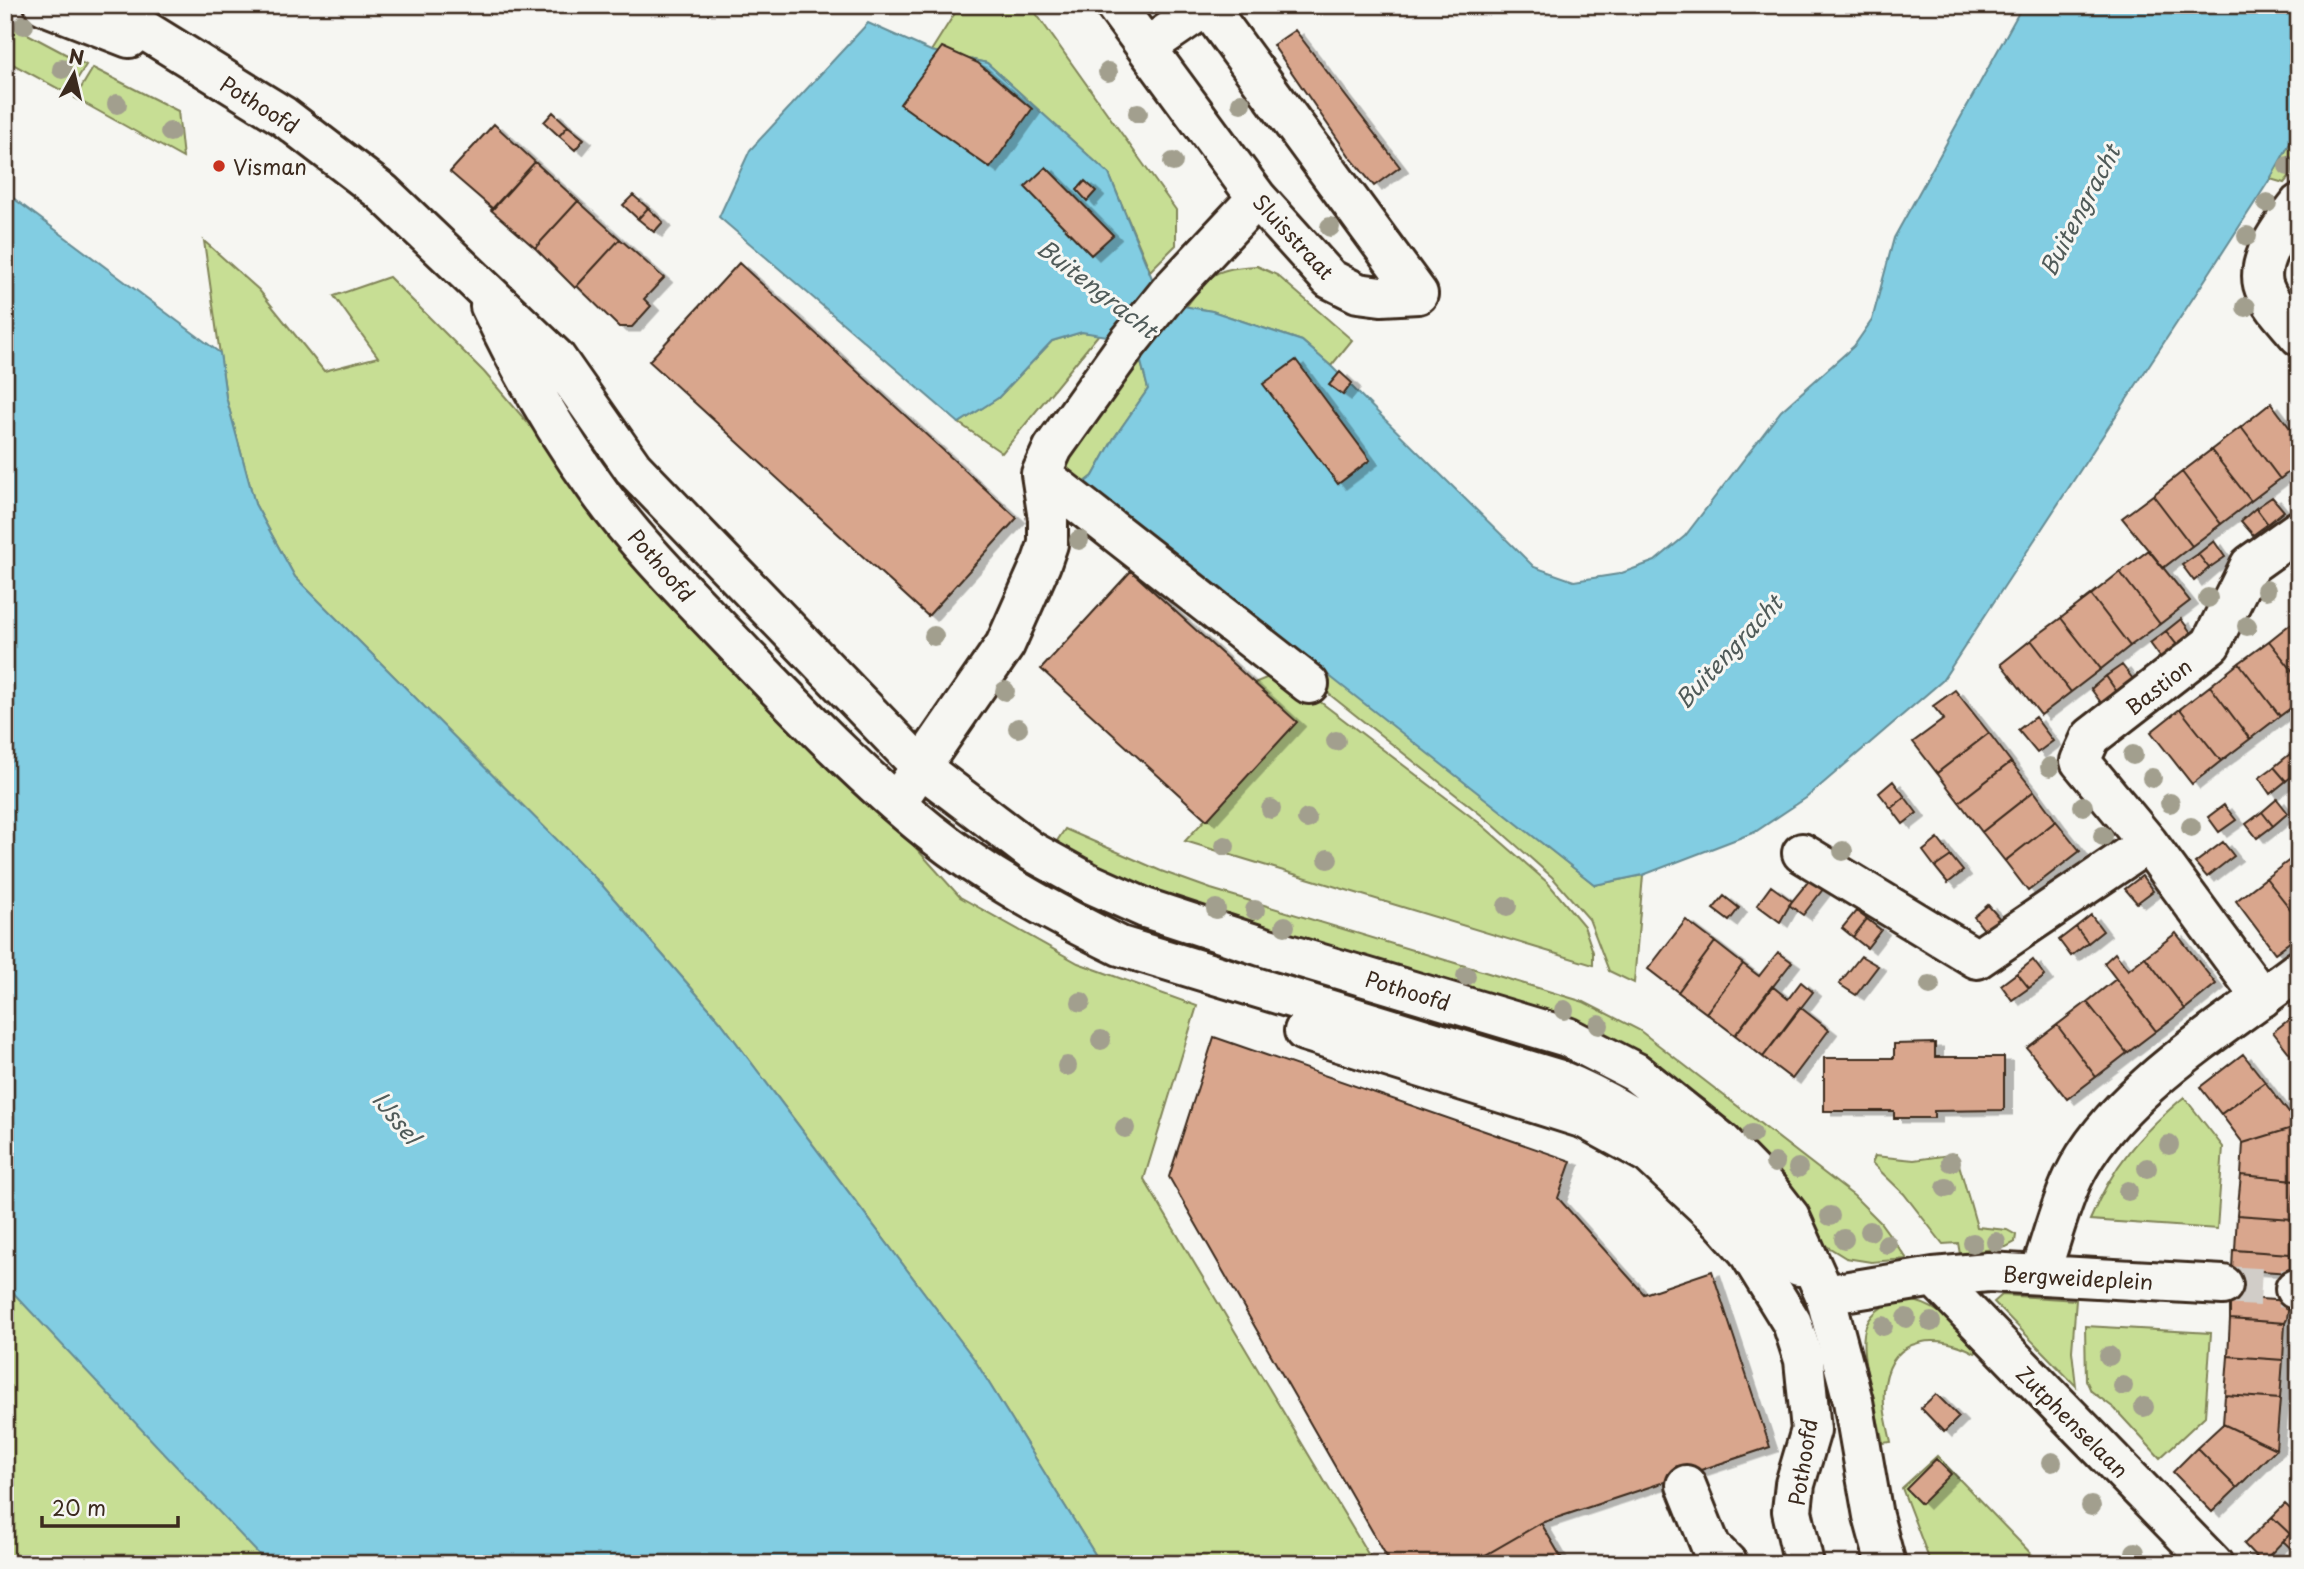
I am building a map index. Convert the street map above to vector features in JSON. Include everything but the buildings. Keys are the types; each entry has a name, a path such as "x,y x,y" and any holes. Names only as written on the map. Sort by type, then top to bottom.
{"street":[{"name":"Pothoofd","path":"44,5 193,62"},
{"name":"Pothoofd","path":"104,5 283,116 382,192 556,358 633,468 922,768 1031,851 1089,883 1145,908 1261,946 1567,1037 1600,1052 1673,1100 1769,1190 1799,1234 1825,1295 1853,1401 1873,1516 1886,1564"},
{"name":"Sluisstraat","path":"1115,5 1257,198 1330,279 1358,293 1381,296 1418,293 1208,6"},
{"path":"1147,47 1208,6"},
{"path":"896,803 1005,645 1041,564 1048,544 1048,519 1041,474 1053,448 1128,343 1169,292 1257,198"},
{"path":"2299,204 2273,239 2264,263 2264,290 2299,336"},
{"name":"Pothoofd","path":"482,288 522,375 601,495 679,586 798,710 896,803 1006,885 1057,915 1120,946 1557,1079 1625,1110 1667,1139 1723,1186 1825,1295"},
{"path":"1041,474 1309,684"},
{"name":"Bastion","path":"2262,998 2148,843 2080,761 2091,737 2211,644 2250,565 2299,530"},
{"path":"1802,853 1977,958 2148,843"},
{"path":"2039,1273 2074,1177 2101,1134 2133,1098 2299,970"},
{"name":"Pothoofd","path":"1304,1031 1585,1119 1649,1154 1722,1222 1747,1250 1792,1323 1804,1360 1811,1430 1795,1484 1793,1511 1804,1564"},
{"name":"Bergweideplein","path":"1825,1295 1934,1277 1988,1272 2223,1285"},
{"name":"Zutphenselaan","path":"1934,1277 2213,1564"},
{"path":"1686,1485 1712,1547 1728,1564"}],"green space":[{"path":"960,5 1030,5 1176,210 1176,245 1150,271 1109,174 987,63 931,51"},
{"path":"5,22 86,65 68,94 5,60"},
{"path":"93,68 178,111 183,158 75,98"},
{"path":"2299,127 2299,165 2284,183 2270,179"},
{"path":"204,241 259,290 324,371 378,357 334,296 389,277 484,372 749,681 871,798 960,897 1078,963 1197,1006 1144,1179 1374,1564 1101,1564 974,1359 720,1021 601,884 295,577 255,504 226,397"},
{"path":"1257,266 1277,275 1352,340 1331,366 1302,341 1212,311 1186,307 1214,275 1231,269"},
{"path":"1082,332 1099,334 1002,453 959,423 998,398 1052,341"},
{"path":"1141,362 1148,389 1114,438 1093,476 1084,483 1059,463"},
{"path":"1308,658 1595,885 1643,875 1634,983 1609,971 1589,919 1552,877 1490,822 1305,675 1302,665"},
{"path":"1281,672 1482,825 1548,883 1584,926 1593,952 1593,965 1185,841 1296,722 1254,683"},
{"path":"1065,829 1161,871 1211,889 1584,1002 1639,1030 1854,1196 1880,1222 1907,1259 1871,1262 1846,1258 1825,1245 1800,1204 1765,1159 1704,1100 1653,1065 1537,1009 1200,907 1126,881 1055,844"},
{"path":"2184,1097 2223,1147 2217,1229 2090,1220 2108,1183 2129,1152"},
{"path":"1956,1154 1977,1227 2007,1230 2016,1235 2015,1242 2006,1247 1960,1254 1958,1243 1943,1244 1904,1194 1872,1163 1875,1156 1914,1160"},
{"path":"5,1189 319,1564 5,1564"},
{"path":"2002,1295 2076,1300 2072,1351 2076,1386 1994,1302"},
{"path":"1904,1299 1927,1306 1946,1317 1978,1350 1975,1353 1933,1341 1920,1342 1898,1355 1890,1367 1885,1383 1884,1405 1891,1442 1883,1443 1869,1384 1864,1337 1869,1320 1877,1311"},
{"path":"2085,1326 2211,1333 2205,1416 2160,1458 2114,1408 2091,1391 2086,1380"},
{"path":"1937,1456 2041,1564 1931,1564 1902,1488"}],"water":[{"name":"Buitengracht","path":"2023,5 2299,5 2299,127 2270,179 1942,681 1806,798 1755,832 1643,875 1595,885 1084,483 1093,476 1114,438 1148,389 1141,362 1126,339 1082,332 1052,341 998,398 959,423 719,217 750,150 868,23 931,51 987,63 1109,174 1156,288 1166,303 1212,311 1302,341 1331,366 1534,567 1574,581 1619,574 1655,561 1685,536 1781,411 1854,346 1872,320 1894,238"},
{"name":"IJssel","path":"5,192 220,353 226,397 255,504 295,577 601,884 720,1021 974,1359 1101,1564 268,1564 5,1284"}],"tunnel":[{"path":"2223,1285 2295,1289"}],"place":[{"name":"Visman","path":"219,166"}]}
